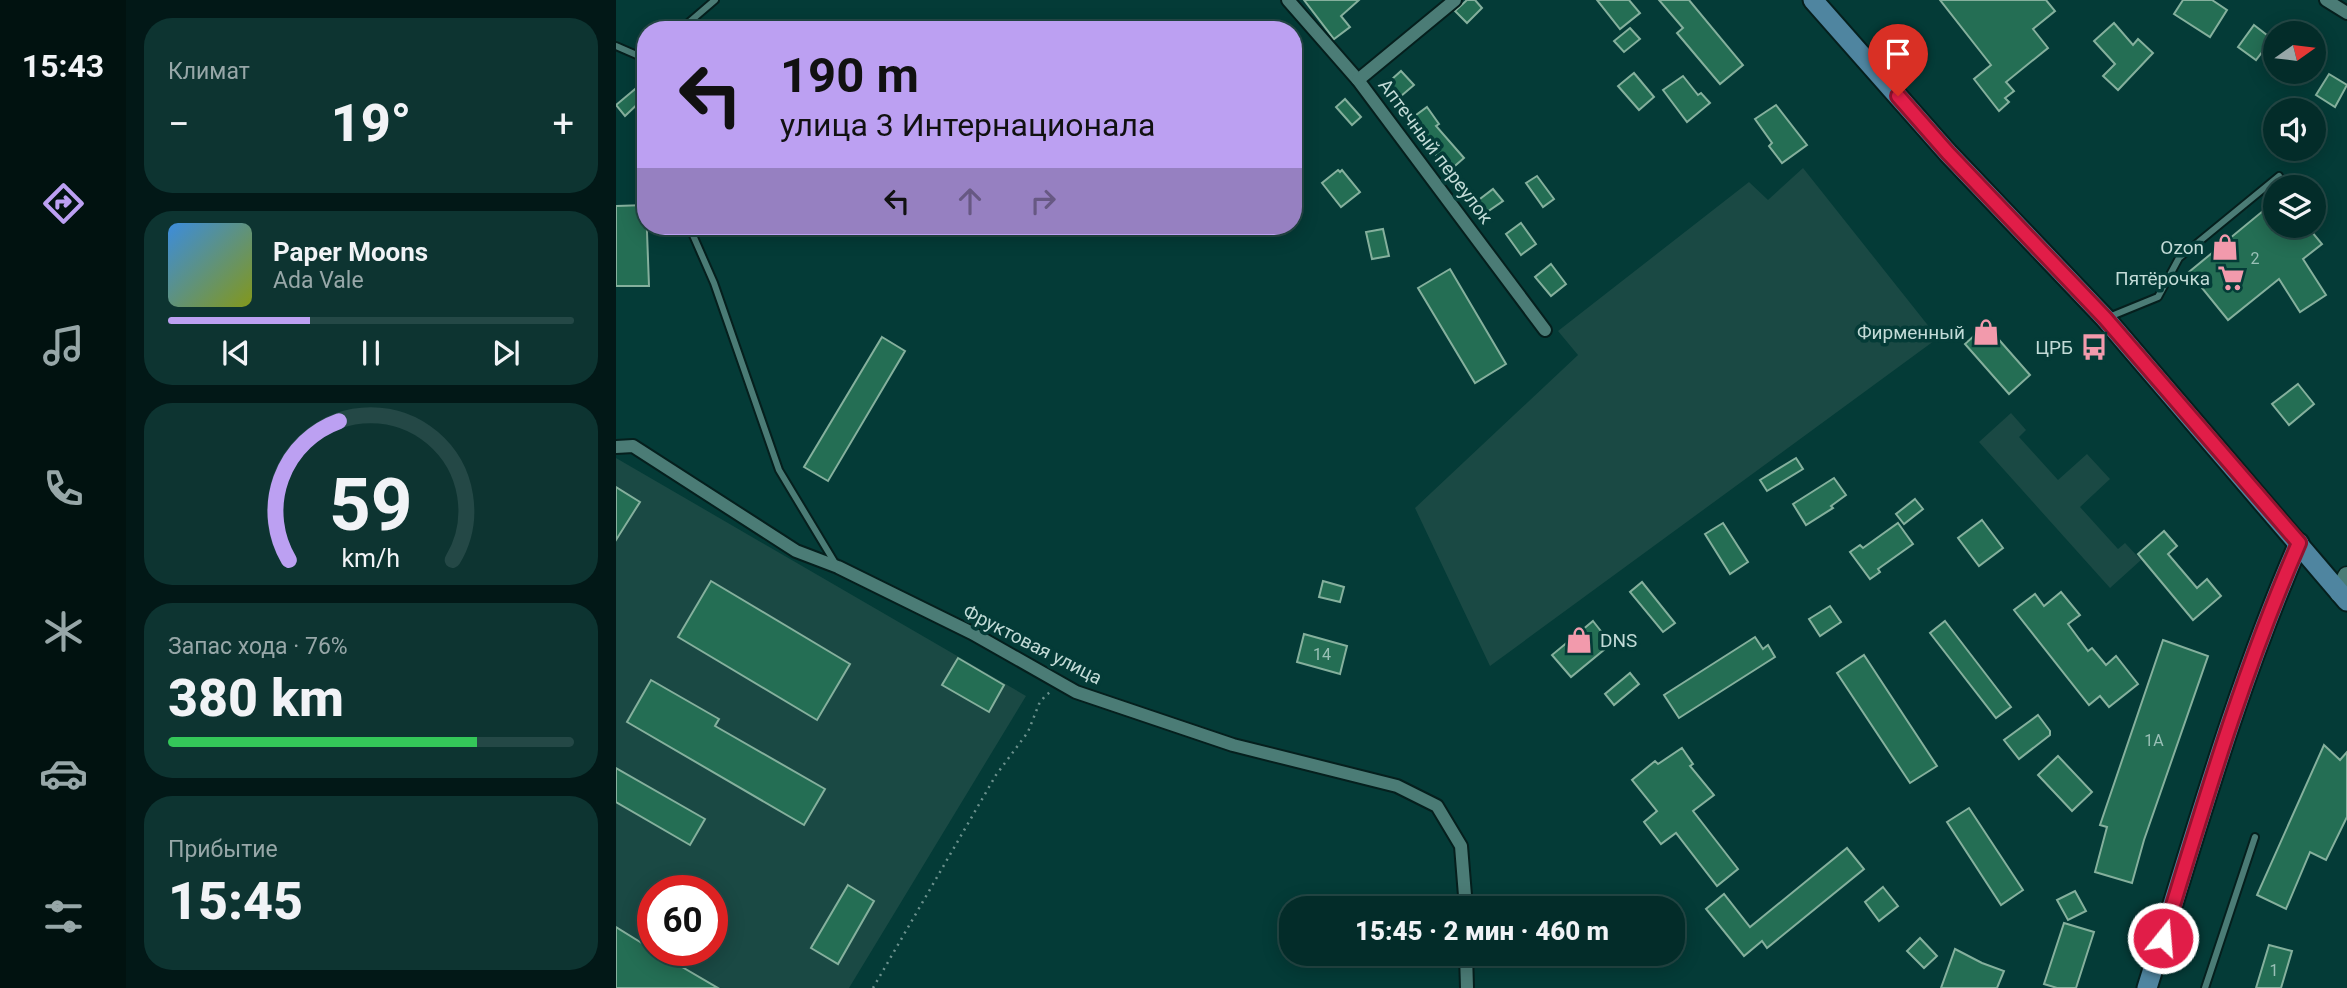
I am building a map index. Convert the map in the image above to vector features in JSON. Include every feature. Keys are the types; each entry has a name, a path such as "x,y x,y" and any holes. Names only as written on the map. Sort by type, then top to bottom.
{"main road":[{"path":"1813,0 1948,153 2105,318 2299,543 2344,590"},
{"path":"2147,988 2227,731 2268,613 2299,543"}],"street":[{"name":"Аптечный переулок","path":"1288,0 1359,80 1545,330"},
{"path":"1359,80 1455,0"},
{"path":"2326,0 2347,13"},
{"name":"Фруктовая улица","path":"616,446 633,446 796,551 838,568 972,633 1076,692 1233,745 1397,786 1437,806 1461,846 1465,896"},
{"path":"1466,966 1467,988"}],"lane":[{"path":"690,21 715,0"},
{"path":"616,46 637,55"},
{"path":"2105,318 2158,297 2179,258 2263,189"},
{"path":"693,235 714,282 779,470 838,568"},
{"path":"2205,988 2255,837"}],"path":[{"path":"873,988 989,787 1028,732 1045,696 1055,688 1076,692"}],"shaded area":[{"path":"1803,168 1938,338 1490,666 1415,508 1578,355 1558,331 1749,182 1768,200"},
{"path":"2011,413 2026,430 2019,437 2058,480 2087,454 2110,479 2080,507 2118,549 2125,543 2141,560 2110,588 1979,442"},
{"path":"616,458 1026,696 849,988 616,988"}],"building":[{"path":"1304,0 1359,0 1341,16 1350,27 1334,39"},
{"path":"1467,0 1475,0 1482,8 1467,23 1455,11"},
{"path":"1597,0 1629,0 1640,13 1620,29"},
{"path":"1659,0 1689,0 1743,65 1720,84 1677,33 1683,28"},
{"path":"1940,0 2046,0 2055,11 2033,29 2048,48 2006,82 2014,91 2005,98 2009,102 1999,111 1974,79 1991,65"},
{"path":"2183,0 2212,0 2227,10 2210,37 2174,14"},
{"path":"2114,23 2133,45 2138,39 2153,53 2118,90 2103,76 2115,64 2094,41"},
{"path":"2254,25 2263,32 2263,51 2256,60 2238,47"},
{"path":"1630,28 1640,39 1624,52 1614,41"},
{"path":"1401,71 1414,85 1394,102 1382,88"},
{"path":"1634,73 1654,97 1639,110 1618,86"},
{"path":"2329,74 2347,85 2335,107 2326,101 2326,98 2316,95 2323,84 2326,84"},
{"path":"1683,76 1698,95 1701,93 1710,103 1687,122 1663,90"},
{"path":"637,88 637,105 625,116 616,105"},
{"path":"1345,99 1361,117 1352,125 1336,107"},
{"path":"1776,105 1807,145 1782,163 1769,146 1772,143 1755,119"},
{"path":"1427,107 1439,124 1436,126 1464,158 1449,171 1408,121"},
{"path":"1338,170 1342,170 1360,192 1341,207 1322,183"},
{"path":"1537,176 1554,199 1543,207 1526,183"},
{"path":"1493,189 1503,201 1484,214 1476,202"},
{"path":"637,205 637,235 647,235 649,286 616,286 616,206"},
{"path":"2263,211 2263,238 2317,238 2322,244 2303,259 2326,295 2300,312 2279,279 2228,320 2189,272"},
{"path":"1521,223 1536,244 1521,255 1506,234"},
{"path":"1383,229 1389,256 1372,259 1366,232"},
{"path":"1551,264 1566,284 1551,296 1535,277"},
{"path":"1450,269 1506,364 1475,383 1418,288"},
{"path":"1986,325 2030,375 2009,394 1965,344"},
{"path":"882,337 905,351 828,481 804,467"},
{"path":"2298,384 2314,404 2289,425 2272,404"},
{"path":"1796,458 1803,469 1767,491 1760,480"},
{"path":"1834,478 1846,495 1831,506 1833,508 1806,525 1793,504"},
{"path":"616,487 640,502 616,540"},
{"path":"1915,499 1923,509 1904,524 1896,514"},
{"path":"1982,520 2003,548 1979,566 1958,538"},
{"path":"1723,523 1748,562 1730,574 1705,534"},
{"path":"1898,523 1913,544 1878,569 1880,572 1870,579 1850,552 1860,545 1863,548"},
{"path":"2164,531 2177,546 2168,554 2197,588 2207,579 2221,596 2193,620 2138,554"},
{"path":"711,581 850,664 817,720 678,637"},
{"path":"1323,581 1344,587 1340,602 1319,597"},
{"path":"1642,582 1675,623 1663,632 1630,592"},
{"path":"2061,592 2080,615 2068,624 2088,651 2092,648 2106,665 2116,656 2138,684 2109,707 2100,696 2089,705 2014,610 2035,594 2044,606"},
{"path":"1830,606 1841,622 1820,636 1809,619"},
{"path":"1593,621 1611,644 1571,677 1552,655"},
{"path":"1945,621 2011,707 1996,718 1930,633"},
{"path":"1304,634 1347,646 1340,674 1297,662"},
{"path":"1755,637 1763,649 1768,645 1775,657 1679,718 1664,695"},
{"path":"2163,640 2208,656 2144,840 2132,883 2095,872 2107,827 2100,825"},
{"path":"1864,655 1937,766 1910,783 1837,673"},
{"path":"958,658 1004,685 989,712 942,685"},
{"path":"1630,673 1639,684 1614,705 1605,694"},
{"path":"651,680 719,719 715,726 825,789 804,825 627,722"},
{"path":"2038,715 2050,735 2019,759 2004,740"},
{"path":"2324,745 2340,760 2347,752 2347,817 2326,860 2310,852 2286,909 2257,895"},
{"path":"1682,748 1693,764 1690,766 1714,795 1693,811 1738,869 1717,886 1676,833 1661,844 1644,822 1657,811 1632,780 1655,761 1658,764"},
{"path":"2058,756 2092,792 2072,811 2038,775"},
{"path":"616,768 705,819 690,845 616,802"},
{"path":"1969,808 2023,890 2001,905 1947,822"},
{"path":"1847,848 1864,869 1767,948 1762,941 1744,956 1706,909 1724,894 1750,927"},
{"path":"848,885 874,901 838,964 811,948"},
{"path":"1883,887 1898,906 1879,921 1865,902"},
{"path":"2075,891 2086,911 2068,920 2057,900"},
{"path":"2064,923 2094,932 2076,988 2057,988 2044,984"},
{"path":"616,927 637,940 637,966 680,966 718,988 616,988"},
{"path":"1920,938 1937,956 1924,968 1907,951"},
{"path":"2269,945 2292,951 2281,988 2256,988"},
{"path":"1955,949 2004,971 1997,988 1941,988"}],"place":[{"name":"Ozon","path":"2225,247"},
{"name":"Пятёрочка","path":"2231,278"},
{"name":"Фирменный","path":"1986,332"},
{"name":"ЦРБ","path":"2094,347"},
{"name":"DNS","path":"1579,640"}],"route":[{"path":"1898,96 1948,153 2105,318 2299,543 2268,613 2227,731 2163,938"}]}
